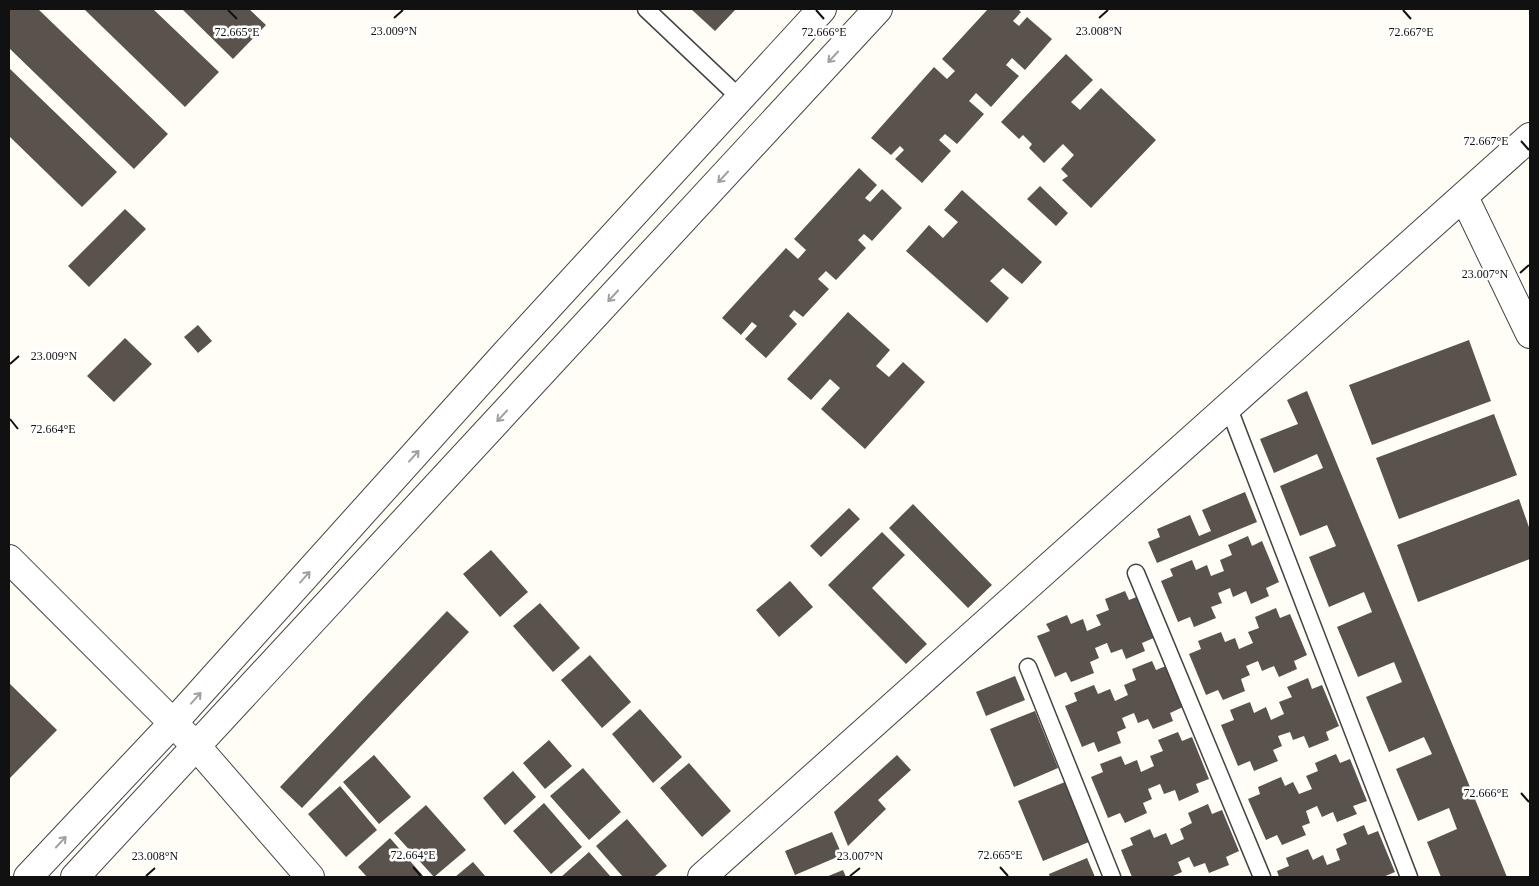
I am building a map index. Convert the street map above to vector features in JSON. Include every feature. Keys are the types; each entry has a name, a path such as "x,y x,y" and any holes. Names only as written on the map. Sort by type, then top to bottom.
{"street":[{"path":"28,877 173,723 505,354 822,9"},
{"path":"75,877 878,9"},
{"path":"784,50 815,77"},
{"path":"702,877 1530,137"},
{"path":"1464,197 1530,334"},
{"path":"9,559 197,747 310,877"}],"lane":[{"path":"646,9 740,98"},
{"path":"1228,406 1409,877"},
{"path":"1136,573 1262,877"},
{"path":"1028,667 1112,877"}],"building":[{"path":"9,9 38,9 168,134 134,169 9,48"},
{"path":"84,9 153,9 219,72 185,107"},
{"path":"182,9 249,9 266,25 233,59"},
{"path":"691,9 736,9 715,31"},
{"path":"988,9 1018,9 1021,12 1013,21 1019,26 1027,17 1052,39 1025,70 1012,58 1006,65 1019,76 991,107 976,93 969,101 984,114 957,144 945,134 939,140 951,151 922,183 895,159 904,150 900,146 891,155 871,138 934,67 947,79 955,71 942,59"},
{"path":"1066,54 1093,80 1071,102 1080,110 1101,88 1156,140 1091,208 1062,180 1068,176 1061,169 1074,155 1063,144 1044,163 1029,148 1032,144 1023,135 1019,139 1001,122"},
{"path":"9,68 117,172 82,207 9,136"},
{"path":"859,168 877,185 865,198 870,202 882,189 902,208 872,241 864,234 858,240 866,248 836,280 826,271 818,279 829,289 803,317 794,310 789,316 797,324 766,358 745,339 757,326 752,322 741,335 722,318 786,248 798,259 806,250 794,239"},
{"path":"1040,186 1068,213 1056,226 1027,199"},
{"path":"962,190 1042,262 1022,284 1003,268 990,281 1009,298 987,323 906,251 929,225 943,238 958,222 944,210"},
{"path":"125,209 146,229 89,287 68,266"},
{"path":"848,312 890,350 876,366 889,377 903,362 925,382 865,449 821,409 840,388 830,379 811,400 787,379"},
{"path":"198,325 212,341 198,353 184,337"},
{"path":"125,338 152,364 114,402 87,376"},
{"path":"1469,340 1491,401 1372,445 1349,385"},
{"path":"1307,391 1507,877 1441,877 1427,842 1457,829 1449,808 1418,821 1396,769 1432,754 1424,737 1389,752 1366,697 1402,682 1394,662 1358,677 1337,627 1372,612 1364,592 1329,607 1309,557 1336,546 1327,525 1300,536 1280,486 1323,468 1317,454 1274,473 1260,439 1298,424 1287,400"},
{"path":"1494,414 1517,475 1399,519 1376,458"},
{"path":"1245,492 1257,522 1157,563 1148,542 1160,537 1157,529 1190,515 1199,536 1211,531 1202,510"},
{"path":"1519,499 1530,530 1530,559 1418,602 1397,545"},
{"path":"913,504 992,585 968,608 889,528"},
{"path":"849,508 860,519 821,557 810,546"},
{"path":"882,532 905,555 872,588 927,644 906,664 828,585"},
{"path":"1248,536 1252,546 1262,541 1279,582 1266,588 1269,596 1251,604 1246,591 1233,597 1230,588 1218,593 1222,603 1211,607 1216,618 1194,627 1190,617 1178,622 1161,581 1173,576 1170,569 1192,560 1196,570 1207,565 1211,576 1224,571 1220,560 1232,555 1228,545"},
{"path":"491,550 528,592 500,617 463,574"},
{"path":"790,581 813,607 779,637 756,610"},
{"path":"1125,591 1129,600 1139,596 1156,637 1142,643 1145,651 1126,659 1122,649 1111,653 1107,643 1095,648 1099,658 1090,662 1094,673 1071,682 1066,672 1055,677 1037,636 1050,631 1046,624 1067,615 1071,624 1083,619 1087,631 1101,625 1096,615 1109,610 1105,599"},
{"path":"540,603 580,648 553,672 513,626"},
{"path":"1276,608 1280,618 1290,614 1307,655 1294,661 1297,669 1279,677 1274,666 1262,671 1258,661 1246,666 1250,675 1241,679 1245,691 1223,700 1218,690 1206,695 1189,654 1201,649 1198,641 1221,632 1225,642 1235,638 1239,649 1253,643 1248,632 1259,628 1255,617"},
{"path":"447,611 469,632 302,808 280,787"},
{"path":"590,655 631,702 602,728 561,680"},
{"path":"1152,661 1156,670 1166,666 1183,707 1170,713 1173,721 1153,729 1148,719 1138,723 1134,713 1122,718 1126,728 1117,732 1121,743 1098,752 1094,742 1082,747 1065,706 1077,701 1074,693 1094,685 1098,694 1110,689 1115,701 1128,695 1124,685 1136,680 1132,669"},
{"path":"1015,676 1025,700 986,716 976,692"},
{"path":"1308,678 1312,689 1322,685 1339,726 1326,732 1329,740 1309,748 1304,736 1293,740 1290,732 1278,736 1282,746 1273,750 1278,761 1254,771 1250,761 1238,766 1221,725 1234,720 1230,710 1250,702 1254,713 1266,707 1271,720 1284,714 1279,702 1292,697 1287,687"},
{"path":"9,683 57,730 9,779"},
{"path":"640,709 682,757 653,783 612,734"},
{"path":"1035,711 1058,768 1014,787 990,729"},
{"path":"1178,732 1182,741 1192,737 1209,779 1196,784 1199,792 1179,801 1175,790 1164,794 1160,784 1148,789 1152,799 1143,803 1147,813 1125,823 1120,813 1108,818 1091,777 1103,772 1100,764 1121,756 1125,765 1137,760 1141,772 1154,766 1150,756 1163,751 1158,740"},
{"path":"549,740 572,766 545,789 523,763"},
{"path":"1336,754 1340,763 1350,759 1367,801 1353,806 1357,814 1337,822 1333,812 1322,817 1317,806 1306,811 1310,823 1302,826 1306,835 1282,845 1277,835 1266,840 1248,799 1260,794 1258,787 1281,777 1285,786 1293,782 1299,794 1312,789 1306,776 1318,771 1315,763"},
{"path":"374,755 411,797 379,824 343,782"},
{"path":"897,755 911,770 878,800 886,809 848,846 834,812"},
{"path":"689,763 731,811 702,837 660,788"},
{"path":"583,768 621,812 589,840 550,796"},
{"path":"513,771 536,797 505,825 483,798"},
{"path":"1065,782 1089,842 1043,861 1018,801"},
{"path":"340,786 377,830 346,857 308,814"},
{"path":"544,803 582,847 551,874 513,831"},
{"path":"1208,804 1212,814 1222,810 1239,851 1226,857 1229,865 1209,873 1205,863 1194,867 1189,857 1178,862 1182,872 1174,877 1132,877 1121,850 1133,845 1130,838 1150,829 1154,838 1166,833 1171,845 1184,839 1180,829 1192,823 1188,813"},
{"path":"426,805 466,850 434,877 394,833"},
{"path":"627,819 667,866 654,877 623,877 596,846"},
{"path":"1364,825 1368,835 1378,831 1395,872 1383,877 1279,877 1277,871 1289,866 1286,858 1308,849 1313,860 1323,855 1327,865 1340,860 1336,849 1347,844 1343,834"},
{"path":"832,832 842,855 795,875 785,851"},
{"path":"390,838 424,877 367,877 358,867"},
{"path":"589,852 611,877 561,877"},
{"path":"1087,858 1095,877 1050,877 1049,874"},
{"path":"473,862 486,877 455,877"},
{"path":"843,870 846,877 826,877"}]}
